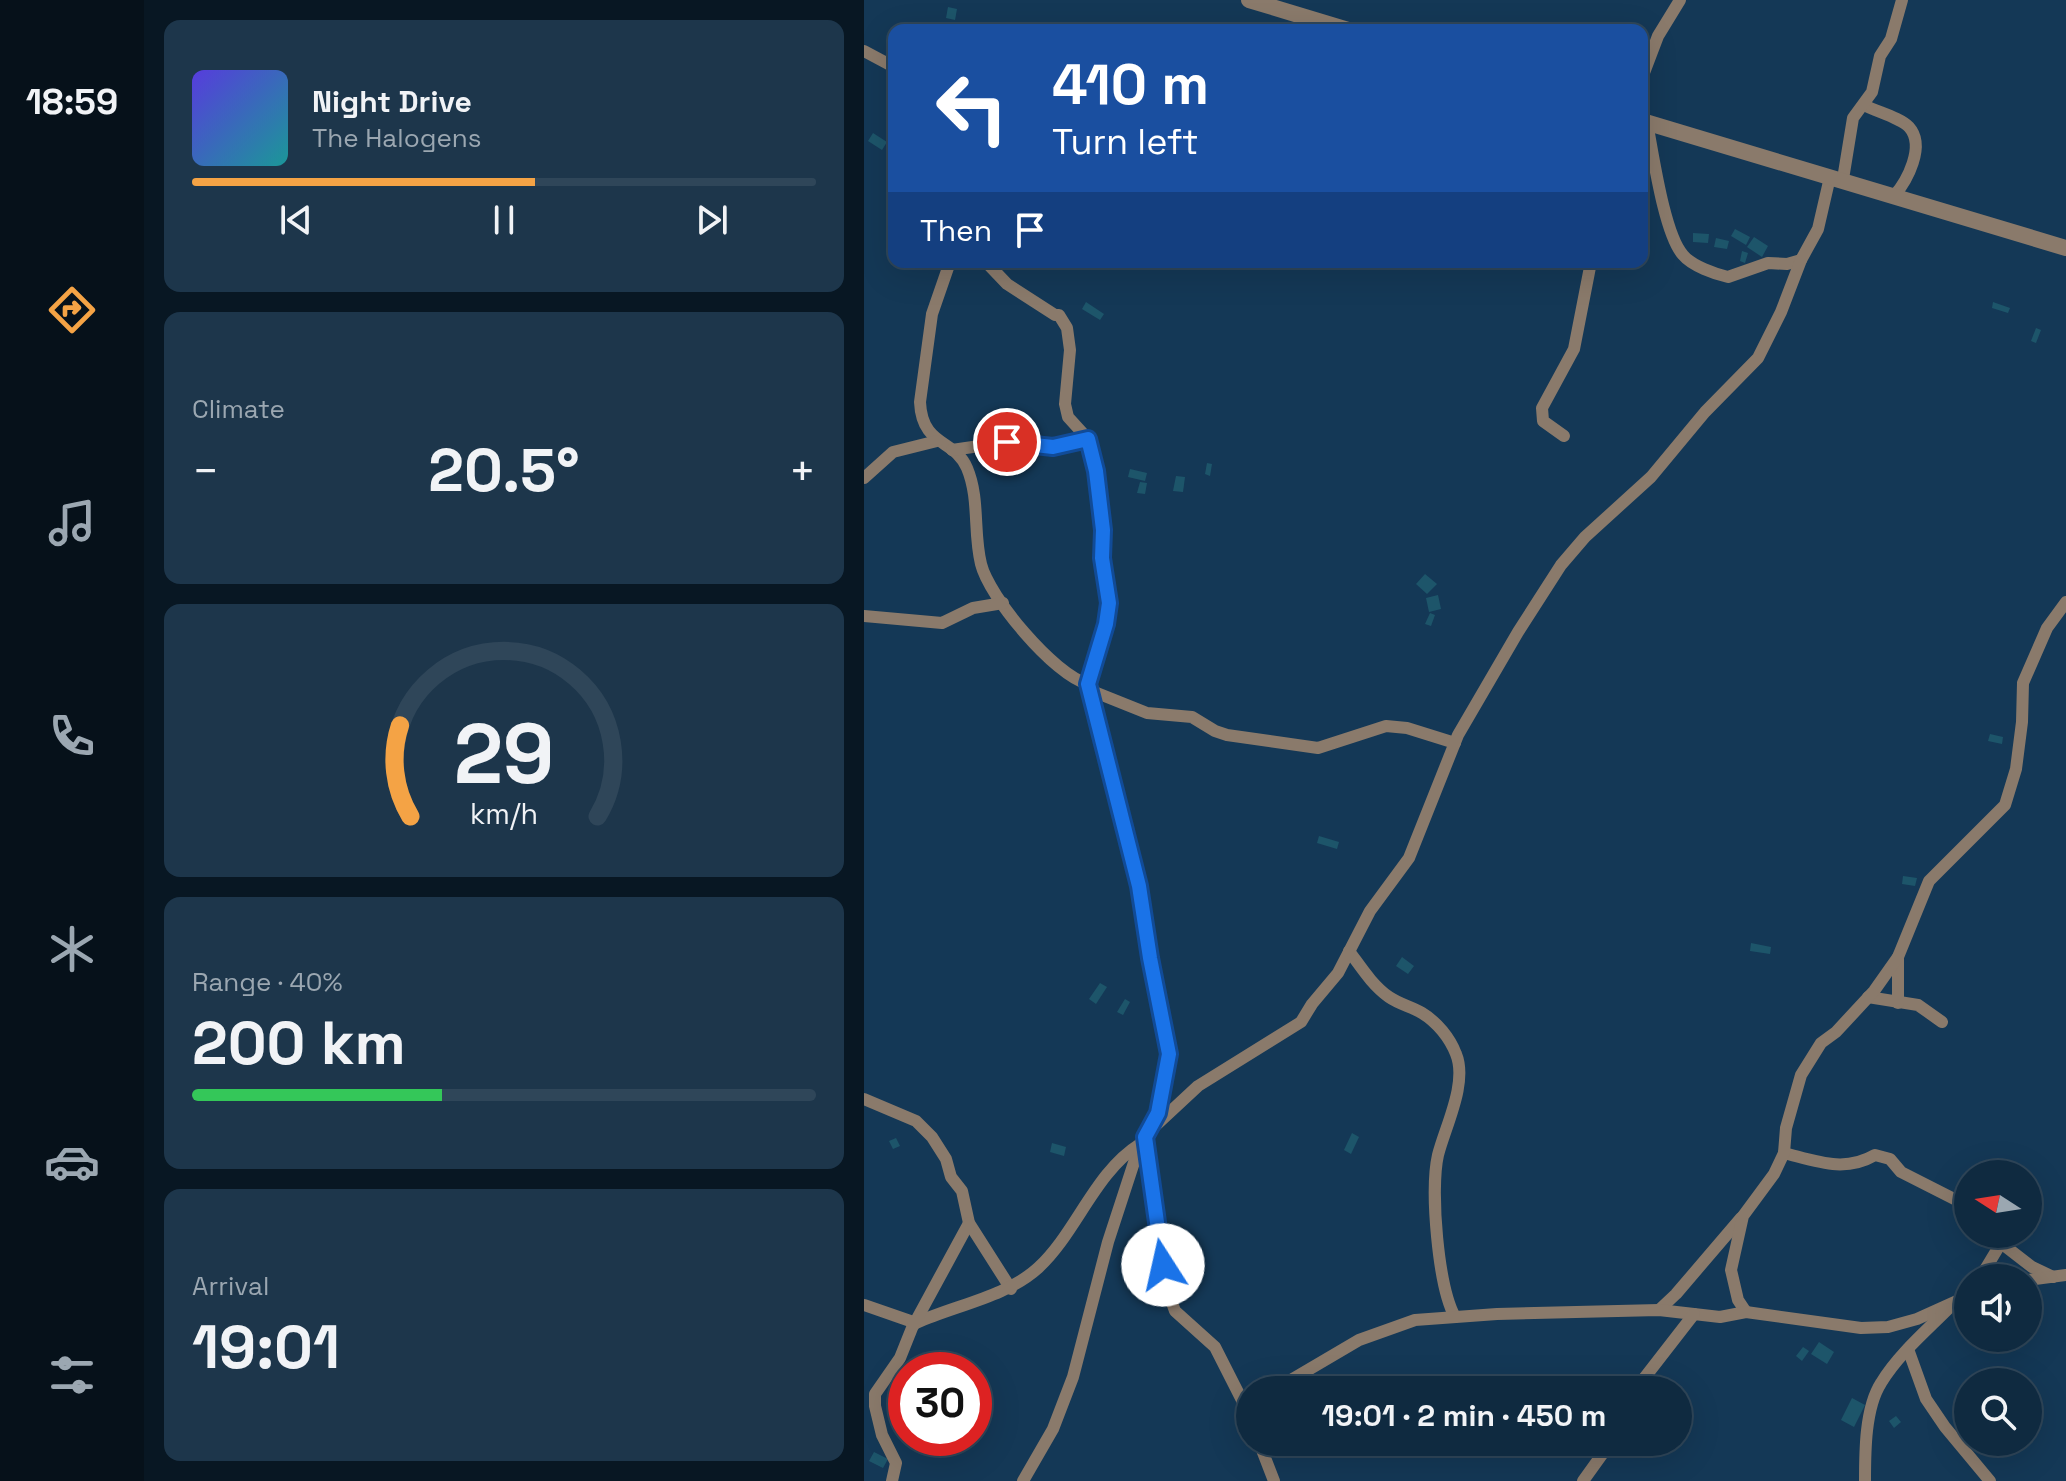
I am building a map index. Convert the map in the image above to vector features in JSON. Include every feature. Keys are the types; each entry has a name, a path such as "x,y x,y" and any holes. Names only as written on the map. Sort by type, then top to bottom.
{"street":[{"path":"1249,0 1328,24"},
{"path":"1648,62 1658,36 1680,0"},
{"path":"864,1305 916,1323 1011,1289 1040,1266 1066,1236 1098,1188 1198,1086 1301,1022 1338,973 1370,911 1409,858 1455,743 1518,632 1561,565 1585,537 1651,477 1705,412 1758,358 1818,229 1851,122 1872,92 1880,56 1891,39 1902,0"},
{"path":"864,51 888,64"},
{"path":"1864,105 1903,123 1915,137 1916,145 1905,183 1894,196"},
{"path":"1648,123 2066,248"},
{"path":"1648,135 1668,219 1678,247 1687,259 1728,277 1768,263 1787,264 1801,260"},
{"path":"948,268 932,314 920,402 924,421 937,441 964,460 973,484 977,542 983,571 1021,629 1051,660 1076,681 1088,684 1092,691 1139,711 1192,717 1227,735 1318,748 1386,726 1407,728 1455,743"},
{"path":"992,268 1007,284 1059,315 1065,324 1070,350 1065,404 1068,417 1088,439 1096,471 1103,530 1102,558 1109,603 1088,684 1139,886 1169,1054 1158,1113 1145,1137 1108,1242 1073,1377 1053,1429 1026,1480"},
{"path":"1564,436 1543,421 1542,408 1574,349 1590,268"},
{"path":"952,450 1007,442 1053,447 1088,439"},
{"path":"864,478 893,452 937,441"},
{"path":"1659,1310 1743,1216 1774,1174 1784,1153 1786,1128 1801,1075 1821,1043 1836,1032 1868,997 1898,957 1929,881 2005,805 2018,757 2023,683 2047,628 2066,602"},
{"path":"864,616 942,623 973,608 1003,603"},
{"path":"1349,951 1366,976 1390,997 1425,1014 1443,1031 1460,1063 1457,1090 1438,1155 1434,1189 1437,1238 1448,1305 1455,1317"},
{"path":"1898,957 1898,1003"},
{"path":"1868,997 1918,1005 1942,1022"},
{"path":"864,1099 916,1121 932,1137 946,1159 951,1177 962,1191 969,1223 1011,1289"},
{"path":"1145,1137 1165,1278 1175,1311 1215,1347 1236,1385"},
{"path":"1784,1153 1838,1165 1864,1163 1875,1155 1888,1158 1901,1172 1954,1199"},
{"path":"1743,1216 1731,1270 1738,1300 1746,1312"},
{"path":"892,1481 896,1463 882,1435 875,1394 900,1358 969,1223"},
{"path":"2012,1248 2032,1267 2060,1276"},
{"path":"1298,1376 1359,1340 1415,1320 1596,1310 1659,1310 1720,1317 1746,1312 1861,1328 1888,1327 1953,1304"},
{"path":"1865,1481 1868,1427 1879,1385 1908,1349 1953,1304"},
{"path":"1646,1376 1694,1314"},
{"path":"1908,1349 1926,1399 1990,1481"},
{"path":"1264,1456 1274,1481"},
{"path":"1583,1481 1603,1456"}],"building":[{"path":"948,7 957,9 955,20 946,18"},
{"path":"873,133 887,142 882,150 868,141"},
{"path":"1735,229 1750,237 1746,245 1731,236"},
{"path":"1693,233 1709,234 1708,243 1693,242"},
{"path":"1754,237 1768,246 1762,257 1747,247"},
{"path":"1716,238 1729,241 1727,249 1714,247"},
{"path":"1742,251 1748,253 1745,263 1740,261"},
{"path":"1086,302 1104,314 1100,320 1082,309"},
{"path":"1993,302 2010,308 2008,313 1992,308"},
{"path":"2036,328 2041,330 2036,343 2031,341"},
{"path":"1207,463 1212,464 1210,476 1205,474"},
{"path":"1130,469 1147,473 1145,481 1128,477"},
{"path":"1176,476 1185,477 1183,492 1173,491"},
{"path":"1140,482 1147,483 1145,494 1137,493"},
{"path":"1425,574 1437,584 1427,594 1416,584"},
{"path":"1438,595 1441,609 1429,612 1426,598"},
{"path":"1430,613 1435,615 1431,626 1425,624"},
{"path":"1990,734 2003,737 2002,744 1988,741"},
{"path":"1319,836 1339,842 1337,849 1317,843"},
{"path":"1903,876 1917,878 1915,886 1902,884"},
{"path":"1751,943 1771,947 1770,954 1750,951"},
{"path":"1402,957 1414,966 1408,974 1396,966"},
{"path":"1100,983 1107,987 1096,1004 1089,999"},
{"path":"1125,999 1130,1002 1123,1015 1117,1012"},
{"path":"1352,1133 1359,1137 1351,1154 1344,1150"},
{"path":"896,1138 900,1146 893,1149 889,1141"},
{"path":"1052,1143 1066,1147 1064,1156 1050,1152"},
{"path":"1819,1342 1834,1352 1827,1364 1811,1354"},
{"path":"1803,1347 1809,1351 1802,1361 1796,1356"},
{"path":"1852,1398 1865,1405 1854,1427 1841,1420"},
{"path":"1896,1416 1901,1422 1894,1428 1889,1421"},
{"path":"874,1452 888,1459 883,1468 869,1461"}],"route":[{"path":"1007,442 1053,447 1088,439 1096,471 1109,612 1088,684 1139,886 1169,1054 1158,1113 1145,1137 1163,1265"}]}
